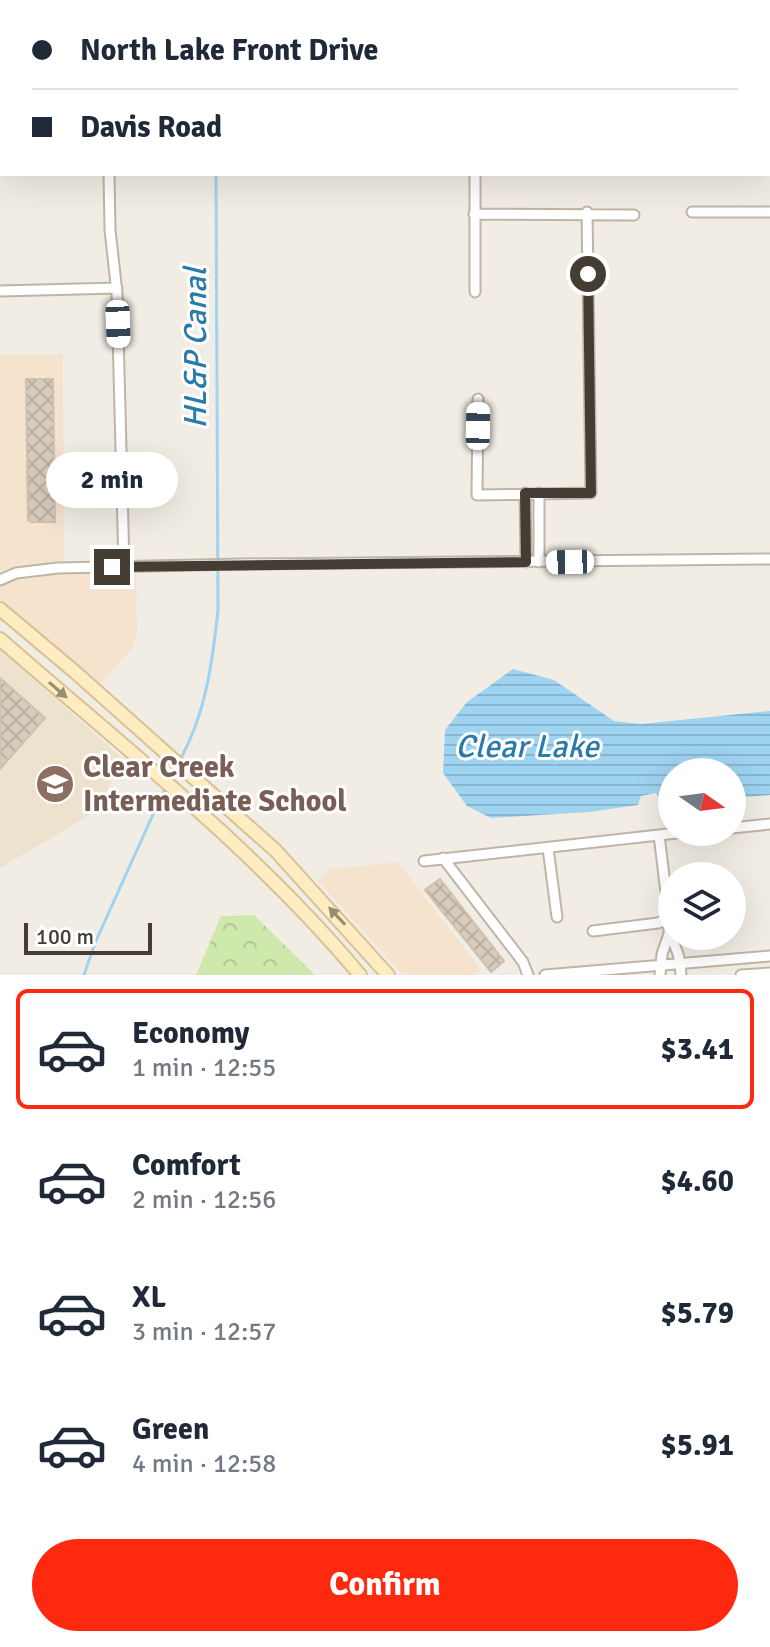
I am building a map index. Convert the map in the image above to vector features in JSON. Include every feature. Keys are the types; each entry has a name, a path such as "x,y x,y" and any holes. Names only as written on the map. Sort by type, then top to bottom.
{"main road":[{"path":"0,609 276,851 388,975"},
{"path":"0,639 249,857 328,937 360,975"},
{"path":"92,720 108,701"},
{"path":"249,857 269,859 276,851"}],"street":[{"path":"109,176 110,230 117,288 124,567"},
{"path":"475,176 475,292"},
{"path":"474,214 587,212 634,215"},
{"path":"478,399 477,495 591,493 587,212"},
{"path":"692,212 770,212"},
{"path":"0,291 117,288"},
{"path":"525,493 526,562"},
{"path":"539,493 539,562"},
{"path":"0,580 16,573 33,571 190,565 770,559"},
{"path":"746,827 770,824"},
{"path":"424,861 658,835"},
{"path":"548,848 557,917"},
{"path":"443,858 523,962 528,975"},
{"path":"593,931 658,923"},
{"path":"660,970 663,950"},
{"path":"677,950 681,975"},
{"path":"545,975 660,970 681,963 770,956"},
{"path":"741,975 770,973"}],"shaded area":[{"path":"0,354 63,354 64,574 136,571 137,635 132,648 98,686 0,599"},
{"name":"Clear Creek Intermediate School","path":"0,650 122,758 98,810 0,868"},
{"path":"398,862 481,970 475,975 403,975 318,881 331,869"}],"green space":[{"path":"254,915 315,975 196,975 221,916"}],"water":[{"name":"Clear Lake","path":"513,669 554,680 614,721 641,724 770,711 770,795 746,797 746,758 658,758 658,796 656,793 641,796 638,805 589,812 491,818 467,806 443,773 445,730 467,702"}],"building":[{"path":"26,379 53,379 55,522 28,520"},
{"path":"0,678 45,718 0,769"},
{"path":"440,879 504,961 491,972 425,890"}],"waterway":[{"name":"HL&P Canal","path":"180,760 202,706 218,611 216,176"},
{"name":"HL&P Canal","path":"169,781 177,767"},
{"name":"HL&P Canal","path":"84,975 95,943 165,788"}],"place":[{"name":"Clear Creek Intermediate School","path":"55,784"}],"route":[{"path":"112,567 526,562 525,493 591,493 588,274"}]}
